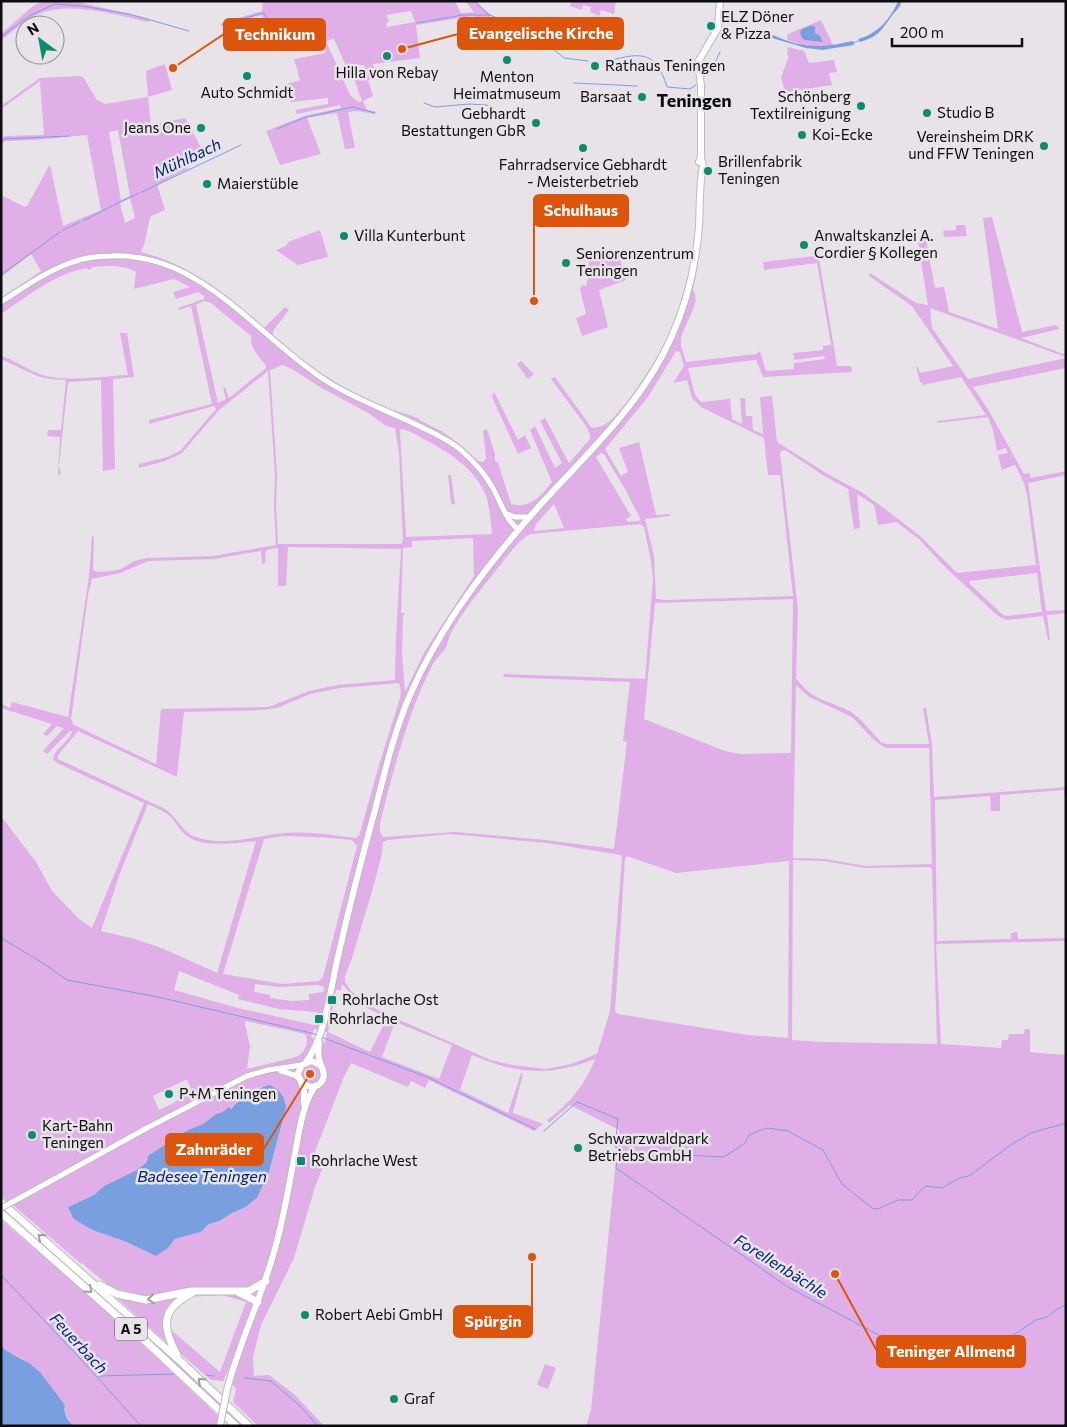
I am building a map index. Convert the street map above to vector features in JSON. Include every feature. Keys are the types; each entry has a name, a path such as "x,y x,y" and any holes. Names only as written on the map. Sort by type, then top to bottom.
{"highway":[{"name":"A 5","path":"1,1202 91,1280 249,1426"},
{"name":"A 5","path":"1,1213 127,1325 236,1426"},
{"name":"A 5","path":"91,1280 117,1294 146,1300 199,1290"},
{"path":"249,1292 266,1281"},
{"path":"179,1360 166,1333 166,1322 169,1312 177,1302 199,1290 249,1292 256,1296 258,1302"},
{"path":"238,1292 258,1302"}],"main road":[{"path":"300,1080 308,1087 315,1086 324,1077 324,1071 318,1058 319,1040 343,931 393,741 405,707 422,669 440,636 480,577 530,517 614,425 664,354 678,322 688,291 697,247 703,166 701,158 701,93 698,62 718,28 720,1"},
{"path":"220,1425 237,1355 266,1281 283,1219 304,1110 304,1091 298,1072 311,1056 319,1040"},
{"path":"304,1064 314,1062 321,1066"},
{"path":"304,1110 315,1086"}],"street":[{"path":"1,302 69,263 90,258 119,255 132,256 174,268 201,282 218,294 299,362 323,379 376,407 441,436 459,449 484,473 510,522 519,530"},
{"path":"507,514 515,517 530,517"},
{"path":"1,1208 147,1128 252,1074 304,1064"},
{"path":"274,1069 294,1075 300,1080"}],"shaded area":[{"path":"43,1 74,1 150,19 149,22 92,10 78,9 64,9 36,15 23,15 33,6"},
{"path":"263,1 455,1 461,13 474,12 465,1 475,1 491,15 483,25 473,16 416,25 420,58 373,64 376,78 368,80 373,96 363,101 367,110 375,111 375,114 357,111 348,112 355,148 345,149 337,113 307,118 321,154 280,165 266,131 304,116 341,108 340,105 297,114 295,110 328,104 328,98 291,102 284,85 300,80 294,59 326,53 321,41 282,45 261,15 222,26 221,23 262,11","holes":["411,11 415,22 387,27 386,24 389,21 386,15","334,39 346,66 364,65 368,75 354,79 362,101 358,102 350,95 326,41"]},
{"path":"566,1 616,1 614,14 601,10 599,16 590,12 591,7 583,5 582,10 570,6 571,3"},
{"path":"821,20 833,45 810,46 787,40 788,34"},
{"path":"15,22 15,29 1,40 1,34"},
{"path":"788,47 804,51 809,63 834,60 837,72 829,73 832,85 785,92 781,77 789,56 787,55"},
{"path":"165,64 172,90 148,97 146,71"},
{"path":"79,76 83,77 97,100 105,104 148,97 151,125 185,118 204,153 166,173 167,177 187,167 188,169 157,185 165,210 151,216 141,252 176,265 207,282 222,292 264,328 285,307 289,310 273,331 273,336 299,357 354,393 384,407 418,418 443,432 478,461 483,462 486,458 483,431 487,429 495,454 495,461 498,463 511,504 524,505 529,503 544,492 552,482 530,430 535,426 555,468 562,463 540,421 545,418 569,463 590,439 586,426 551,379 555,377 591,427 604,425 610,421 635,391 667,339 672,329 690,266 698,264 693,290 695,302 684,330 681,345 686,362 756,354 760,351 765,369 768,371 794,369 794,363 825,359 824,356 794,360 793,353 823,350 823,346 831,345 817,263 764,270 763,262 815,256 816,249 823,246 823,249 819,252 819,258 837,366 851,366 852,372 763,377 756,360 688,368 695,395 701,402 730,399 732,419 742,424 740,398 745,398 746,416 752,416 753,430 763,434 760,397 772,396 777,442 881,506 919,535 957,573 1036,565 1024,483 1015,465 1002,470 998,455 1008,453 1006,448 997,451 993,430 988,417 937,423 937,421 986,415 961,377 923,385 920,382 916,367 918,367 920,373 953,366 912,306 869,276 870,273 916,303 928,305 918,242 926,240 935,288 944,287 949,312 998,329 983,218 992,217 1022,332 1056,325 1059,329 1021,338 1066,355 1066,357 930,308 932,328 968,379 1066,358 1066,368 973,387 989,411 1024,474 1029,473 1031,478 1066,471 1066,475 1028,483 1046,611 1066,610 1066,613 1047,615 1050,640 1048,640 1043,616 1006,620 998,616 945,567 919,539 897,522 878,525 874,505 857,494 860,528 854,529 848,489 785,450 780,453 798,609 796,678 802,686 815,696 851,712 882,743 887,744 929,744 923,708 926,708 932,745 934,797 1066,787 1066,816 1064,790 1000,795 1000,811 991,811 990,796 935,800 937,941 1011,939 1011,933 1017,932 1018,939 1066,938 1066,941 936,944 941,1044 1001,1048 1002,1040 1008,1040 1009,1034 1024,1034 1025,1029 1030,1029 1030,1052 1066,1055 1066,1426 586,1426 591,1410 619,1130 570,1105 549,1123 547,1120 576,1093 592,1068 595,1059 563,1069 533,1071 503,1066 472,1055 460,1090 508,1113 521,1073 523,1074 513,1113 543,1124 534,1131 429,1080 425,1088 411,1081 408,1087 351,1063 313,1157 325,1162 315,1187 294,1258 261,1325 253,1357 254,1376 269,1375 295,1395 324,1426 258,1426 233,1402 236,1389 228,1379 244,1329 224,1381 211,1380 182,1355 172,1341 170,1329 220,1372 246,1302 222,1295 189,1297 186,1291 147,1297 138,1297 120,1292 80,1263 13,1205 19,1202 17,1196 7,1201 1,1196 1,816 36,862 52,891 79,919 92,928 144,803 57,763 53,759 72,731 47,754 43,751 64,728 57,726 47,736 43,734 52,724 1,708 1,704 10,708 12,702 68,717 89,576 92,536 94,537 93,570 98,572 121,569 134,561 147,558 213,556 276,545 275,475 268,371 218,411 181,454 165,461 139,468 139,464 167,457 180,451 216,409 214,406 149,424 149,420 212,404 191,306 179,310 178,308 204,299 204,296 198,292 176,299 173,292 190,287 174,279 134,289 136,272 119,267 92,267 88,270 87,268 75,271 53,280 1,314 1,298 41,271 31,254 1,277 1,195 25,207 27,206 50,164 63,226 101,210 87,135 5,141 1,145 1,138 5,136 44,135 40,81 1,109 1,106 40,78","holes":["118,130 130,196 121,200 109,132","130,198 135,218 125,223 120,203","204,301 211,303 251,336 253,349 266,366 266,368 229,398 225,387 223,388 226,399 218,403 196,305","676,351 680,352 684,366 673,383 687,380 692,398 701,407 764,438 768,475 780,475 793,596 656,599 654,556 645,519 670,516 670,514 656,515 639,442 619,448 628,472 621,476 605,449 648,397","283,365 368,413 386,426 395,428 399,453 403,542 401,544 278,544 277,475 270,370","401,429 441,448 474,475 485,493 489,507 492,534 406,537","601,453 604,454 640,518 639,521 628,522 626,519 631,516 596,457","554,504 564,528 534,531 536,524","640,524 644,527 653,579 645,679 504,674 503,677 630,682 623,741 627,742 614,849 546,840 454,832 383,837 380,832 380,823 408,722 424,683 434,662 444,651 450,635 466,609 521,540 531,534","473,538 474,576 425,651 405,692 402,654 403,616 405,613 401,613 403,548 412,547 412,541","288,547 401,549 395,680 338,685 309,691 269,707 161,709 156,764 74,725 71,719 88,595 92,579 120,573 148,561 214,559 261,551 262,564 265,563 266,550 278,548 278,586 286,586","1037,573 1042,612 1003,615 969,581","793,599 791,753 740,754 725,751 644,719 655,603","399,683 400,698 359,836 356,838 284,833 240,840 207,840 191,835 165,809 58,759 58,755 78,731 177,777 184,712 277,708 310,694 340,688","796,685 809,697 852,717 875,741 886,748 929,748 932,864 865,866 825,859 793,858","148,804 172,818 180,830 194,840 221,844 256,841 217,973 164,949 135,939 101,931 120,873","450,834 547,843 621,855 610,1011 597,1054 571,1064 547,1069 512,1065 491,1060 369,1005 351,991 345,982 345,976 382,854 383,842 387,840","283,836 352,840 357,846 323,977 319,981 283,984 223,974 264,839","627,856 676,873 789,861 788,1038 747,1035 615,1012 625,859","793,860 824,861 865,868 930,867 932,869 937,1044 792,1040","179,971 239,995 238,999 279,1009 317,1012 314,1025 238,1008 174,990","255,984 280,987 318,985 324,987 323,992 309,994 309,1000 292,1001 270,998 270,995 254,992","342,984 363,1006 387,1018 370,1052 328,1032 336,990 341,990","246,1021 305,1034 307,1041 305,1047 296,1057 247,1069 250,1046","395,1022 452,1045 439,1079 382,1057","314,1029 327,1032 325,1043 311,1037","185,1080 187,1080 191,1088 174,1103 159,1110 153,1096","262,1086 286,1108 269,1172 257,1198 244,1208 232,1213 221,1221 209,1224 201,1232 175,1239 168,1248 149,1253 124,1241 95,1231 68,1207 94,1195 104,1186 137,1170 188,1130 203,1124 216,1114 221,1114 230,1109 240,1099"]},
{"path":"956,225 965,225 967,236 944,237 943,231 956,230"},
{"path":"320,230 328,257 298,265 276,250 286,246 288,242"},
{"path":"601,249 607,259 619,256 626,280 599,290 608,327 582,336 576,318 586,314 580,289 582,285 586,286 589,274 588,252"},
{"path":"120,333 127,333 134,377 113,379 115,469 103,471 101,380 68,382 59,466 61,474 58,475 60,437 47,436 48,430 61,430 66,380 37,376 1,359 1,356 49,377 71,379 128,375"},
{"path":"521,361 534,374 528,379 517,364"},
{"path":"494,392 518,440 525,435 531,448 518,454 492,397"},
{"path":"448,475 451,475 455,504 453,505 451,503"},
{"path":"1,1220 165,1366 218,1416 217,1422 222,1426 74,1426 65,1415 65,1405 40,1372 22,1358 4,1350 1,1345"},
{"path":"89,1283 246,1426 241,1426 87,1285"},
{"path":"115,1296 124,1298 180,1296 173,1305 168,1317 165,1330 166,1342"},
{"path":"545,1364 556,1368 548,1389 537,1385"}],"water":[{"path":"898,1 900,1 900,6 881,30 875,36 860,42 858,39 877,30 887,20"},
{"path":"815,26 815,33 819,35 823,42 802,38 800,32 802,29"},
{"path":"773,35 803,45 822,46 853,41 854,45 822,50 806,48 772,38"},
{"name":"Badesee Teningen","path":"270,1085 282,1095 286,1108 269,1172 257,1198 244,1208 220,1221 209,1224 201,1232 175,1239 168,1248 156,1256 124,1241 95,1231 73,1218 68,1207 94,1195 104,1186 137,1170 147,1162 148,1156 188,1130 203,1124 229,1107 231,1109 254,1091"},
{"path":"1,1345 5,1350 29,1363 40,1372 65,1405 66,1417 74,1426 1,1426"}],"waterway":[{"path":"474,1 489,15"},
{"path":"1,37 29,16 55,4 82,6 129,14 189,31"},
{"path":"222,25 263,13 287,43 310,41"},
{"path":"417,23 463,15 490,15 506,22 518,31 546,43 564,58 588,61"},
{"name":"Mühlbach","path":"730,36 740,30 751,29 773,37"},
{"name":"Mühlbach","path":"853,43 861,40"},
{"name":"Mühlbach","path":"713,67 720,52"},
{"path":"604,62 627,57 644,56 657,65 667,87 690,89 696,85"},
{"name":"Mühlbach","path":"574,83 637,86"},
{"name":"Mühlbach","path":"424,103 435,107 469,104 487,105 493,111"},
{"name":"Mühlbach","path":"277,129 306,117 353,107 375,113"},
{"path":"1,142 4,139 69,136"},
{"name":"Mühlbach","path":"142,192 241,145"},
{"name":"Mühlbach","path":"114,205 139,193"},
{"name":"Mühlbach","path":"83,221 112,206"},
{"name":"Mühlbach","path":"63,230 80,222"},
{"name":"Mühlbach","path":"1,275 60,232"},
{"path":"1,938 67,980 158,997 317,1035"},
{"path":"321,1037 427,1077 535,1129"},
{"name":"Forellenbächle","path":"544,1131 577,1102 618,1119 615,1147 618,1148 616,1168 788,1287 909,1351 967,1358 1012,1336 1036,1320 1047,1317 1066,1305"},
{"path":"619,1157 633,1159 683,1155 724,1157 745,1143 749,1135 758,1131 768,1128 788,1131 823,1150 842,1184 872,1208 878,1209 898,1200 912,1200 926,1186 942,1188 959,1178 969,1176 1012,1144 1031,1133 1066,1123"},
{"name":"Feuerbach","path":"1,1275 141,1426"},
{"path":"98,1376 175,1374"},
{"path":"206,1375 214,1376"},
{"path":"245,1378 271,1381 300,1406 318,1426"}],"place":[{"name":"ELZ Döner & Pizza","path":"711,26"},
{"name":"Evangelische Kirche","path":"402,49"},
{"name":"Hilla von Rebay","path":"387,56"},
{"name":"Menton Heimatmuseum","path":"507,60"},
{"name":"Rathaus Teningen","path":"595,66"},
{"name":"Technikum","path":"173,68"},
{"name":"Auto Schmidt","path":"247,76"},
{"name":"Barsaat","path":"642,97"},
{"name":"Schönberg Textilreinigung","path":"861,106"},
{"name":"Studio B","path":"927,113"},
{"name":"Gebhardt Bestattungen GbR","path":"536,123"},
{"name":"Jeans One","path":"201,128"},
{"name":"Koi-Ecke","path":"802,135"},
{"name":"Vereinsheim DRK und FFW Teningen","path":"1044,146"},
{"name":"Fahrradservice Gebhardt - Meisterbetrieb","path":"583,148"},
{"name":"Brillenfabrik Teningen","path":"708,171"},
{"name":"Maierstüble","path":"207,184"},
{"name":"Villa Kunterbunt","path":"344,236"},
{"name":"Anwaltskanzlei A. Cordier § Kollegen","path":"804,245"},
{"name":"Seniorenzentrum Teningen","path":"566,263"},
{"name":"Schulhaus","path":"534,301"},
{"name":"Rohrlache Ost","path":"332,1000"},
{"name":"Rohrlache","path":"319,1019"},
{"name":"Zahnräder","path":"310,1074"},
{"name":"P+M Teningen","path":"169,1094"},
{"name":"Kart-Bahn Teningen","path":"32,1135"},
{"name":"Schwarzwaldpark Betriebs GmbH","path":"578,1148"},
{"name":"Rohrlache West","path":"301,1161"},
{"name":"Spürgin","path":"532,1257"},
{"name":"Teninger Allmend","path":"835,1274"},
{"name":"Robert Aebi GmbH","path":"305,1315"},
{"name":"Graf","path":"394,1399"}],"district":[{"name":"Teningen","path":"694,101"}]}
